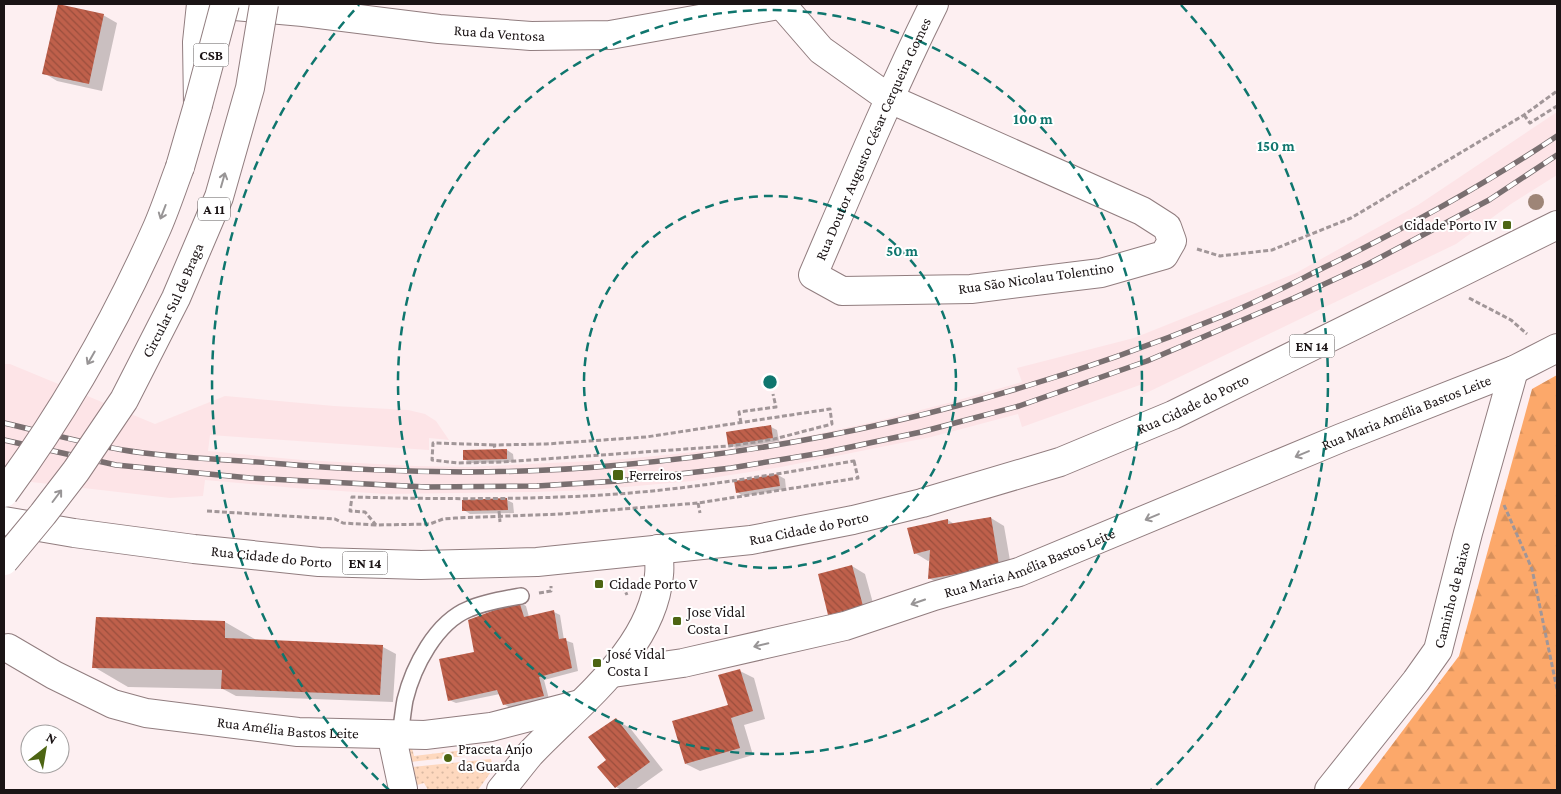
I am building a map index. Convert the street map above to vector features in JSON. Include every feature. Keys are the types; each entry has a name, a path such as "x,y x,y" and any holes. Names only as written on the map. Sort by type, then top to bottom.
{"main road":[{"path":"4,493 30,458 90,360 125,294 156,229 180,166 198,105 197,42 201,4"},
{"name":"Rua da Ventosa","path":"212,4 303,12 439,29 531,36 610,35 783,4"},
{"name":"CSB","path":"198,105 224,4"},
{"name":"Circular Sul de Braga","path":"4,561 76,471 124,400 176,298 219,197 250,88 264,4"},
{"path":"783,4 821,50 890,99 1142,211 1167,227 1172,241"},
{"name":"Rua Doutor Augusto César Cerqueira Gomes","path":"813,275 910,53 934,4"},
{"name":"Rua Cidade do Porto","path":"4,521 74,533 194,549 319,562 421,565 537,562 751,540 853,520 974,489 1060,462 1173,415 1557,225"},
{"name":"Rua São Nicolau Tolentino","path":"813,275 842,291 971,289 1101,273 1164,255 1172,241"},
{"name":"Rua Maria Amélia Bastos Leite","path":"613,673 683,663 845,626 934,596 1019,572 1341,438 1514,370 1553,351"},
{"name":"Caminho de Baixo","path":"1329,790 1416,681 1438,650 1514,370"},
{"path":"501,790 529,755 613,673 635,642 654,600 659,576 658,549"},
{"name":"Rua Amélia Bastos Leite","path":"8,648 54,676 113,704 146,713 298,732 426,735 491,727 580,704"},
{"path":"400,734 394,747 403,789"}],"lane":[{"path":"400,734 405,700 416,669 431,641 450,621 468,609 506,598 521,596"}],"path":[{"path":"1172,241 1220,256 1272,250 1351,218 1524,115 1557,91"},
{"path":"1524,115 1530,123 1557,106"},
{"path":"1464,295 1511,320 1553,351"},
{"path":"741,423 739,412 776,407 773,394"},
{"path":"830,409 832,424 774,439 729,446 502,462 458,463 432,460 433,443 494,447 546,444 646,437 741,423 830,409"},
{"path":"207,511 335,519 343,523 376,524 430,524 443,519 500,520 698,503 858,478 854,462 729,481 603,495 462,499 352,497 350,512 365,512 376,524"},
{"path":"1480,490 1504,506 1532,569 1557,688"},
{"path":"698,503 700,513"},
{"path":"499,511 500,520"},
{"path":"612,578 622,584 629,599"}],"shaded area":[{"path":"1557,112 1557,175 1511,204 1456,244 1142,395 1140,385 1022,427 1018,414 931,437 781,467 692,481 592,490 386,494 205,480 203,496 170,498 23,481 4,476 4,364 10,364 155,424 225,396 334,406 408,410 425,414 436,421 449,440 429,438 429,450 210,435 208,451 302,460 468,467 614,460 726,449 799,438 878,421 1022,382 1017,368 1134,338 1296,273 1418,205"},
{"path":"489,747 490,753 410,762 407,748 412,748 414,756"},
{"path":"491,759 493,769 478,790 428,790 424,783 417,785 412,767"}],"green space":[{"path":"1557,375 1557,790 1358,790 1459,656 1532,389"}],"building":[{"path":"58,4 104,14 89,84 42,74"},
{"path":"771,425 773,438 728,445 726,432"},
{"path":"507,449 507,459 463,460 463,450"},
{"path":"778,474 780,486 736,493 734,481"},
{"path":"507,498 508,510 462,511 462,500"},
{"path":"991,517 999,565 928,579 930,550 914,554 907,528 948,519 948,524"},
{"path":"852,565 863,606 828,615 818,574"},
{"path":"519,601 524,617 554,610 559,639 566,638 572,668 539,677 544,696 503,705 497,690 448,701 439,659 474,652 468,620"},
{"path":"96,617 225,621 225,638 383,645 380,695 221,689 222,670 92,668"},
{"path":"740,669 753,711 731,718 740,748 685,764 672,721 728,705 718,675"},
{"path":"616,718 650,762 615,788 597,767 606,760 588,737"}],"railway":[{"path":"4,423 141,453 357,469 445,472 532,471 620,465 697,457 850,431 1000,394 1074,371 1220,317 1272,294 1413,222 1501,172 1557,136"},
{"path":"4,440 116,465 250,478 426,487 537,486 618,481 731,468 827,452 921,432 1019,406 1147,361 1368,264 1489,200 1557,155"}],"place":[{"name":"Cidade Porto IV","path":"1507,225"},
{"name":"Ferreiros","path":"618,475"},
{"name":"Cidade Porto V","path":"599,584"},
{"name":"Jose Vidal Costa I","path":"677,621"},
{"name":"José Vidal Costa I","path":"597,663"},
{"name":"Praceta Anjo da Guarda","path":"448,758"}]}
